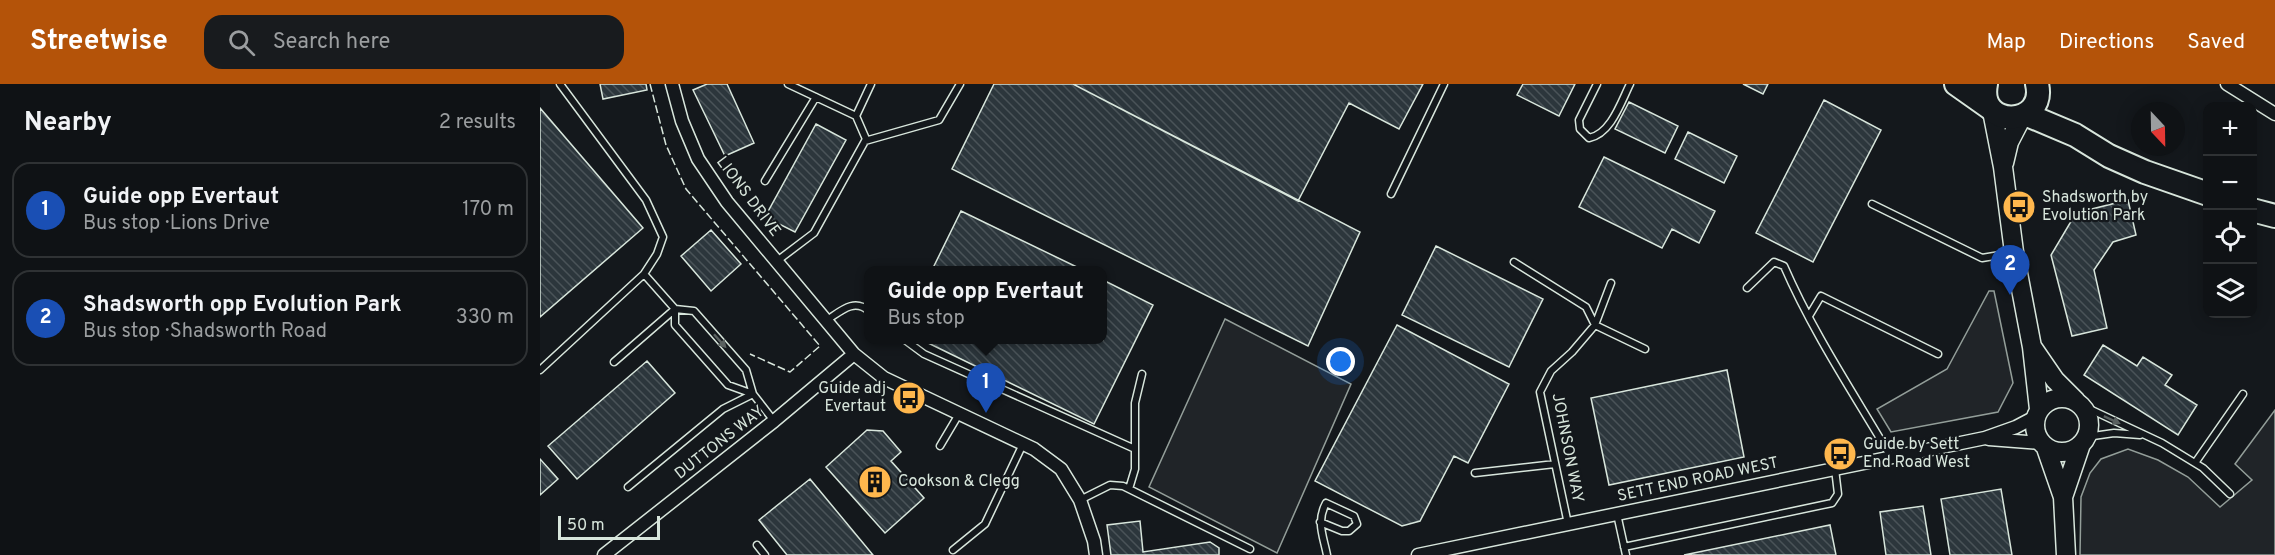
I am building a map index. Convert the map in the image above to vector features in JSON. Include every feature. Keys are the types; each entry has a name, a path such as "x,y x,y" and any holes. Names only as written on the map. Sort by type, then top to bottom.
{"highway":[{"path":"1956,84 2007,118 2024,115 2075,135 2109,156 2145,172 2203,192"},
{"path":"1986,84 1984,94 1991,109"},
{"path":"2024,115 2035,104 2038,84"},
{"path":"2038,84 2075,135"},
{"path":"2257,211 2275,216"}],"main road":[{"path":"1991,109 2003,168 2014,252 2032,347 2037,413 2034,426 2063,497 2066,555"},
{"path":"2003,168 2009,142 2024,115"},
{"path":"2032,347 2055,380 2079,404 2089,420 2063,497"},
{"path":"2037,413 2045,403 2060,397 2079,404"},
{"path":"2044,446 2064,452 2073,450 2084,440"}],"street":[{"name":"LIONS DRIVE","path":"672,84 682,122 698,159 727,202 854,354 884,378 1034,449 1061,469 1080,500 1094,541 1096,555"},
{"path":"2227,84 2275,114"},
{"name":"DUTTONS WAY","path":"604,555 854,354"},
{"name":"SETT END ROAD WEST","path":"1418,555 1985,438 2016,427 2037,413"},
{"name":"SETT END ROAD WEST","path":"1985,438 2044,446"}],"lane":[{"path":"540,370 644,274 657,254 663,237 646,200 560,84"},
{"path":"788,84 856,116 866,139 864,141 939,120 960,84"},
{"path":"856,116 871,84"},
{"path":"1391,194 1444,84"},
{"path":"1597,84 1579,120 1580,129 1589,138 1598,136 1610,123 1630,84"},
{"path":"765,181 816,97"},
{"name":"LIONS DRIVE","path":"776,262 814,233 864,141"},
{"path":"1872,204 1982,258 2014,252"},
{"path":"1514,262 1586,307 1595,325 1645,349"},
{"path":"1747,288 1774,262 1784,266 1809,316 1892,457"},
{"path":"644,274 675,309 675,325 728,385 753,394"},
{"name":"JOHNSON WAY","path":"1568,524 1540,392 1551,371 1572,352 1595,325 1611,283"},
{"path":"1809,316 1821,296 1938,354"},
{"path":"827,320 851,304 864,308"},
{"path":"614,362 675,309 694,311 746,370 753,394 774,420"},
{"path":"911,344 924,354 1135,449"},
{"path":"1130,489 1135,469 1135,403 1142,374"},
{"path":"628,487 723,409 753,394"},
{"path":"2194,463 2243,394"},
{"path":"2079,404 2144,435 2203,468 2230,494"},
{"path":"940,446 959,414"},
{"path":"2084,440 2114,433 2144,435"},
{"path":"953,550 985,524 1023,444"},
{"path":"1475,473 1555,464"},
{"path":"1624,547 1832,503 1838,494 1835,469"},
{"path":"1080,500 1110,485 1123,486 1250,549"},
{"path":"1320,522 1342,531 1349,531 1357,524 1354,516 1326,503 1320,522 1327,555"},
{"path":"1617,514 1626,555"},
{"path":"758,545 765,555"}],"shaded area":[{"path":"1989,291 1994,291 2013,383 1998,412 1891,432 1877,409 1947,369"},
{"path":"1225,319 1351,384 1277,553 1149,487"},
{"path":"2275,410 2275,555 2080,555 2081,497 2090,473 2101,459 2128,449 2158,460 2188,477 2220,507 2252,480 2235,464"}],"building":[{"path":"600,84 646,84 647,90 603,99"},
{"path":"707,84 727,84 754,143 725,156 693,90"},
{"path":"994,84 1073,84 1360,232 1308,346 952,169"},
{"path":"1073,84 1423,84 1399,129 1349,103 1298,201"},
{"path":"1523,84 1575,84 1559,116 1517,95"},
{"path":"1743,84 1768,84 1763,94"},
{"path":"1824,100 1881,130 1813,262 1756,233"},
{"path":"1629,102 1678,126 1665,153 1615,129"},
{"path":"540,108 643,228 540,317"},
{"path":"816,124 846,140 795,232 765,217"},
{"path":"1688,132 1737,156 1724,183 1675,159"},
{"path":"1604,157 1715,211 1699,243 1672,229 1662,248 1579,207"},
{"path":"2128,200 2136,235 2113,242 2094,270 2107,328 2072,336 2051,255 2076,213"},
{"path":"961,211 1075,266 934,266"},
{"path":"711,230 741,264 711,291 681,256"},
{"path":"1436,246 1543,299 1509,367 1402,315"},
{"path":"1107,282 1153,305 1094,424 930,344 1107,344"},
{"path":"1397,325 1509,384 1468,463 1454,456 1420,521 1402,526 1315,481"},
{"path":"2103,345 2137,366 2143,357 2172,375 2165,385 2197,405 2178,435 2084,375"},
{"path":"647,361 675,393 577,479 548,446"},
{"path":"1727,370 1744,457 1609,485 1591,398"},
{"name":"Cookson & Clegg","path":"867,430 883,431 901,452 891,461 924,498 885,533 826,467"},
{"path":"540,459 558,479 540,495"},
{"path":"810,479 873,555 787,555 759,520"},
{"path":"2001,489 2012,555 1950,555 1941,499"},
{"path":"1923,506 1931,555 1886,555 1880,512"},
{"path":"1140,521 1143,552 1210,542 1219,548 1219,555 1111,555 1107,525"},
{"path":"1830,525 1836,555 1684,555"}],"fence":[{"path":"650,84 666,145 686,189 820,346 790,372 750,354"}],"place":[{"name":"Shadsworth by Evolution Park","path":"2019,207"},
{"name":"Shadsworth opp Evolution Park","path":"2010,295"},
{"name":"Guide adj Evertaut","path":"909,398"},
{"name":"Guide opp Evertaut","path":"986,413"},
{"name":"Guide by Sett End Road West","path":"1840,454"},
{"name":"Cookson & Clegg","path":"875,482"}]}
